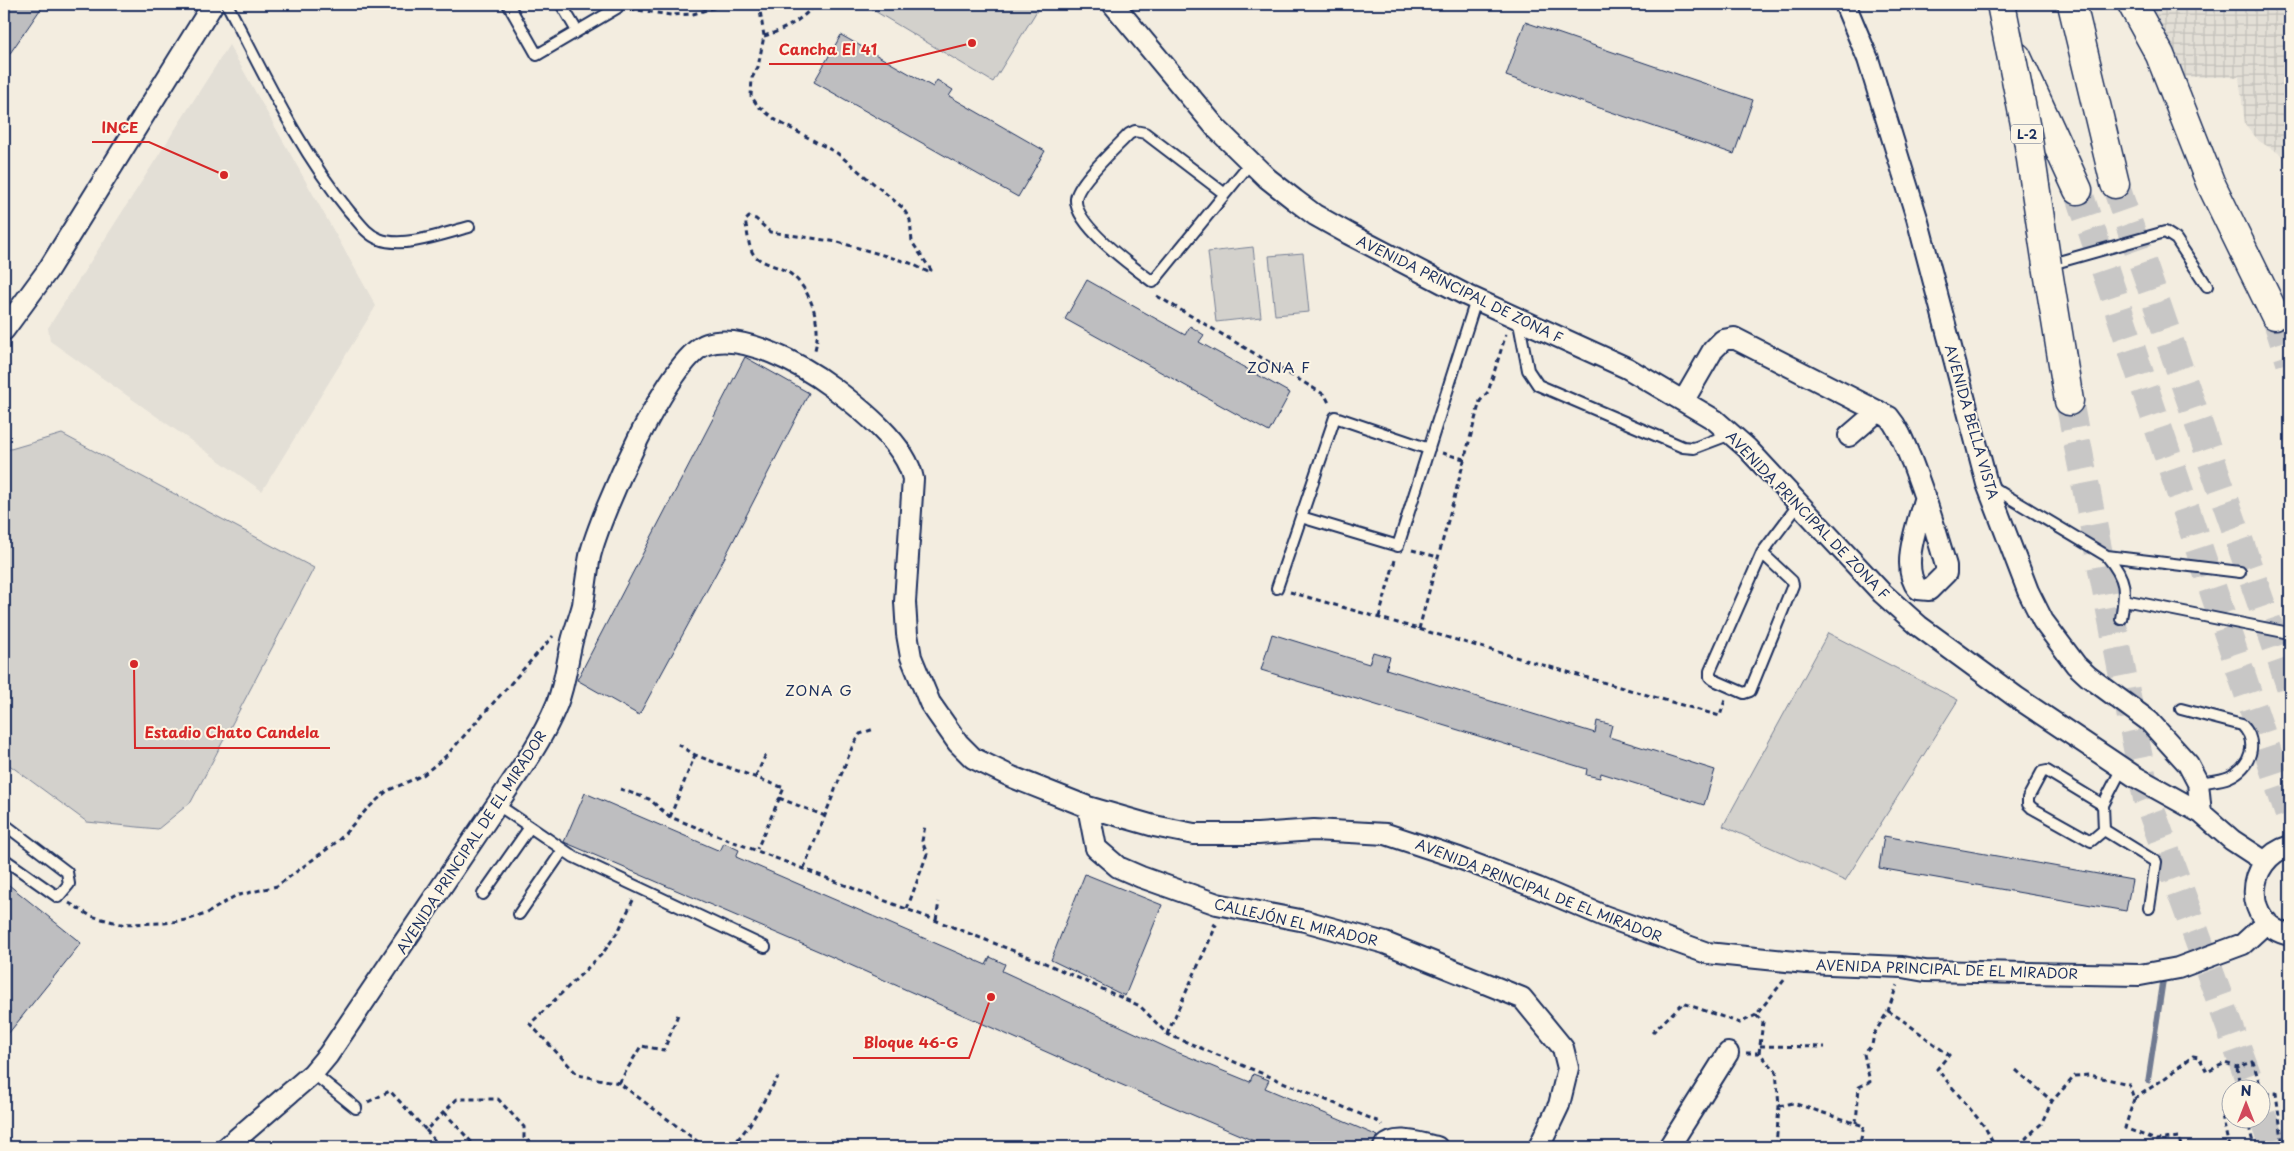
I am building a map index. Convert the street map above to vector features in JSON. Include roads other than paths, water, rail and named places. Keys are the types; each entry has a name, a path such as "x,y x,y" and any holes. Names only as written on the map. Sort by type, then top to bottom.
{"highway":[{"name":"L-2","path":"1992,4 2078,190"},
{"name":"L-2","path":"2001,4 2028,139 2069,401"},
{"path":"2072,4 2114,184"},
{"path":"2132,4 2160,55 2210,182 2275,315"}],"street":[{"path":"4,330 48,270 213,4"},
{"name":"AVENIDA PRINCIPAL DE ZONA F","path":"1113,4 1217,129 1267,178 1315,215 1476,300 1627,368 1684,400 1747,448 1882,593 1918,626 2122,768 2201,813 2232,840 2264,862"},
{"name":"AVENIDA BELLA VISTA","path":"1845,4 1868,59 1917,218 1987,484 2028,591 2043,621 2058,644 2089,677 2149,721 2188,764 2198,783 2201,813"},
{"path":"1684,400 1713,350 1723,340 1734,338 1889,417 1896,424 1925,496"},
{"name":"AVENIDA PRINCIPAL DE EL MIRADOR","path":"227,1147 313,1073 345,1030 532,754 558,702 582,607 590,556 602,522 640,438 680,367 692,352 706,344 723,342 756,347 778,354 807,370 845,397 892,441 910,467 912,502 906,575 907,634 911,657 930,703 958,743 973,758 1012,777 1088,807 1154,826 1194,834 1258,834 1314,830 1386,834 1459,858 1604,916 1707,953 1747,959 1902,967 1925,971 2140,975 2178,968 2242,944 2267,922"},
{"path":"1849,436 1878,411"},
{"name":"CALLEJÓN EL MIRADOR","path":"1088,807 1096,848 1102,856 1126,871 1193,897 1305,921 1385,943 1522,998 1562,1048 1568,1068 1559,1105 1540,1147"},
{"path":"2290,846 2277,851 2264,862 2255,881 2254,892 2256,904 2267,922 2276,929 2290,935"},
{"path":"1669,1147 1728,1053"},
{"path":"1393,1142 1437,1147"}],"lane":[{"path":"227,4 305,149 342,202 367,232 390,242 403,242 469,228"},
{"path":"508,4 537,55 617,8"},
{"path":"561,4 577,31"},
{"path":"1225,194 1145,133 1135,131 1129,134 1080,187 1076,199 1078,209 1090,230 1130,265 1153,282 1225,194 1251,162"},
{"path":"2048,265 2164,232 2176,239 2207,286"},
{"path":"1301,517 1398,546 1476,300"},
{"path":"1514,317 1528,370 1538,385 1683,447 1694,448 1731,434"},
{"path":"1277,588 1335,417 1429,449"},
{"path":"1987,484 2108,556 2120,571 2124,583 2121,619"},
{"path":"1762,553 1793,584 1750,691 1744,693 1729,688 1710,677 1710,670 1762,553 1799,504"},
{"path":"2108,556 2240,572"},
{"path":"2124,600 2284,632"},
{"path":"2181,709 2242,725 2252,739 2251,753 2244,767 2228,777 2198,783"},
{"path":"2104,830 2103,805 2122,768"},
{"path":"2103,805 2048,770 2042,772 2028,798 2028,804 2032,808 2085,839 2091,841 2104,830"},
{"path":"498,805 563,850 638,888 765,947"},
{"path":"4,824 66,872 69,884 58,897 4,860"},
{"path":"483,894 530,827"},
{"path":"2104,830 2156,862 2149,908"},
{"path":"519,914 563,850"},
{"path":"313,1073 356,1108"}],"waterway":[{"path":"2148,1081 2164,975"}],"tunnel":[{"path":"2115,184 2290,686"},
{"path":"2078,190 2290,818"},
{"path":"2275,315 2290,362"},
{"path":"2069,401 2147,799 2248,1078"},
{"path":"2266,1128 2273,1147"}],"place":[{"name":"Cancha El 41","path":"972,43"},
{"name":"INCE","path":"224,175"},
{"name":"Estadio Chato Candela","path":"134,664"},
{"name":"Bloque 46-G","path":"991,997"}],"district":[{"name":"ZONA F","path":"1279,366"},
{"name":"ZONA G","path":"819,689"}]}
